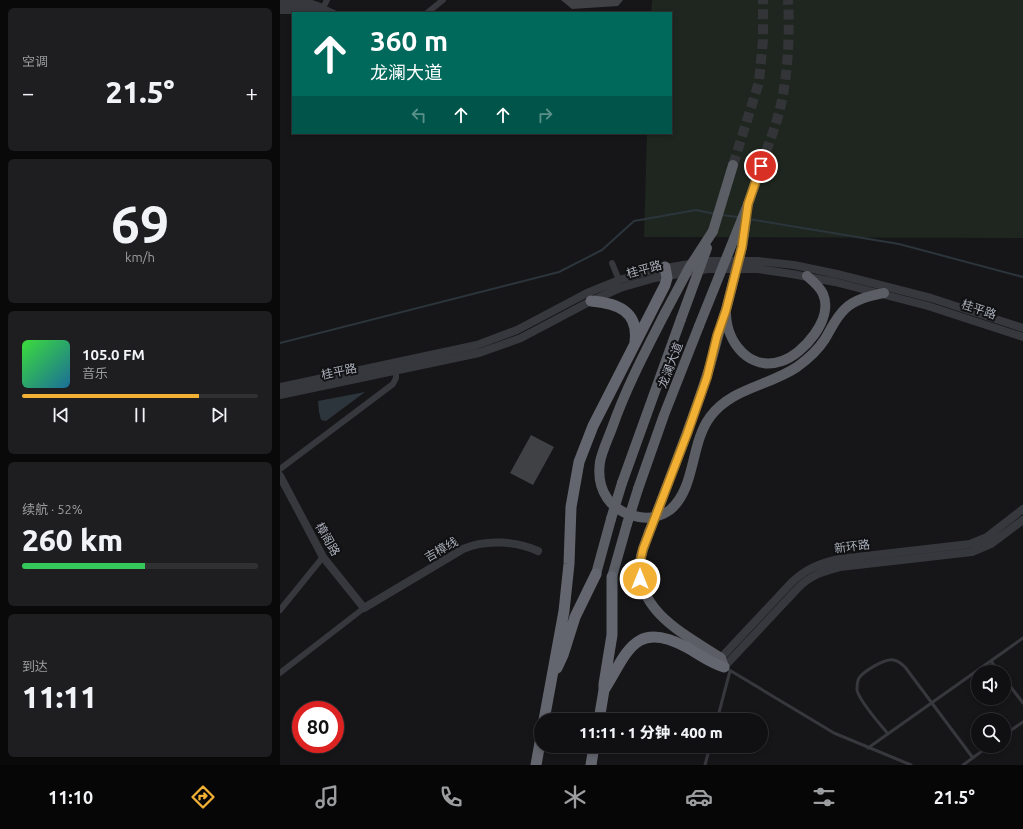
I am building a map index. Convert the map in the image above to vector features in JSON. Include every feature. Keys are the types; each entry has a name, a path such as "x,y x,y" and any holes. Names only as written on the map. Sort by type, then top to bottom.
{"highway":[{"name":"龙澜大道","path":"596,574 622,483 713,231 733,166"},
{"name":"龙澜大道","path":"612,577 638,489 669,402 748,204 761,166"},
{"path":"722,665 660,615 649,601 641,583 640,570 641,557 649,532 694,415 708,372 742,247 748,204"},
{"path":"713,231 689,268 641,360 618,410 600,462 601,483 609,501 624,512 637,517 648,518 664,514 675,505 685,486 700,432 710,416 723,403 739,393 777,378 797,367 816,351 845,308 858,301 884,293"},
{"path":"558,659 567,587 571,507 575,479 582,453 588,438 665,285 666,271"},
{"path":"726,310 726,320 730,335 741,352 758,361 770,363 782,361 794,355 807,343 824,317 824,295 807,276"},
{"path":"590,301 611,303 621,307 626,312 632,320 634,326 636,336 634,345"},
{"path":"545,713 553,674 558,659 575,617 596,574"},
{"path":"600,713 612,635 612,577"},
{"path":"605,687 625,655 636,643 646,637 662,638 678,643 722,665"},
{"path":"536,765 538,753"},
{"path":"591,765 593,753"}],"street":[{"path":"323,8 327,0"},
{"path":"428,12 443,0"},
{"path":"280,3 309,3 332,12"},
{"path":"280,10 309,10 323,8"},
{"name":"桂平路","path":"280,387 477,345 517,330 587,294 619,280 708,261 758,261 800,266 905,290 1023,328"},
{"path":"612,263 619,280"},
{"name":"桂平路","path":"280,395 466,356 493,348 532,332 590,301 666,271 733,268 768,270 807,276 884,293 952,313 1023,337"},
{"path":"280,469 393,384 396,378 396,371"},
{"name":"樟阁路","path":"280,476 323,557 364,608"},
{"name":"新环路","path":"722,665 792,582 813,567 821,563 839,559 970,544 987,537 1023,509"},
{"name":"新环路","path":"722,665 803,583 817,574 840,568 972,552 991,544 1023,520"},
{"name":"吉樟线","path":"364,608 463,549 474,545 486,543 509,544 523,546 538,551"},
{"path":"280,610 323,557"},
{"path":"280,673 364,608"}],"lane":[{"path":"868,748 1023,638"},
{"path":"888,734 858,693 857,684 862,675 882,662 886,660 894,660 904,667 973,758"},
{"path":"991,661 994,665"},
{"path":"718,713 722,665 827,730 911,765"},
{"path":"1011,687 1023,703"},
{"path":"1011,731 1023,722"},
{"path":"705,765 708,753"},
{"path":"963,765 980,753"}],"shaded area":[{"path":"652,0 1023,0 1023,238 644,237 647,134 672,134 672,12 651,12"},
{"path":"365,392 326,421 321,420 318,401"}],"building":[{"path":"561,0 623,0 618,6 572,9"},
{"path":"531,435 554,447 533,485 510,473"}],"waterway":[{"path":"280,343 559,272 602,250 634,221 696,210 715,214"},
{"path":"721,215 738,217"},
{"path":"749,219 899,244 1023,277"}],"tunnel":[{"path":"733,165 759,82 763,40 763,0"},
{"path":"761,166 773,133 782,99 786,71 789,28 788,0"}],"route":[{"path":"640,579 640,562 643,549 707,377 742,247 748,204 761,166"}]}
